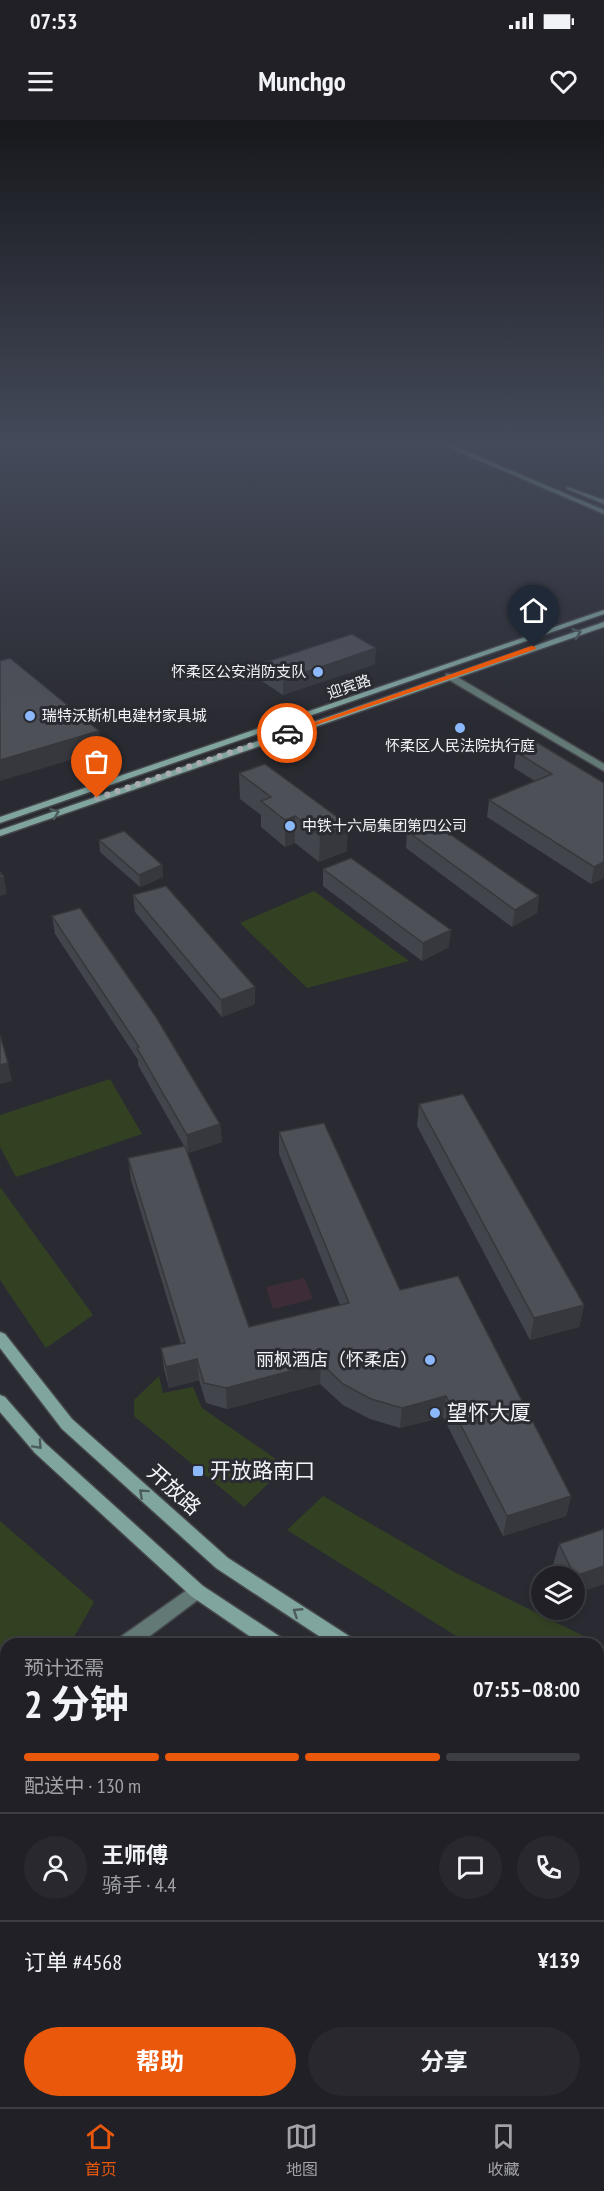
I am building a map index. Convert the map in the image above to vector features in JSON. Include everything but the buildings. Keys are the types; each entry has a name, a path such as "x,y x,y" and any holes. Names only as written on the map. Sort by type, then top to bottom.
{"main road":[{"name":"迎宾路","path":"0,820 604,612"},
{"name":"迎宾路","path":"0,833 604,624"},
{"name":"开放路","path":"0,1338 67,1424 222,1563 337,1638"},
{"path":"0,1401 40,1448 197,1591 267,1638"}],"street":[{"path":"449,676 604,768"},
{"path":"132,1638 197,1591"}],"shaded area":[{"path":"304,1278 313,1299 273,1309 266,1287"}],"green space":[{"path":"314,891 409,961 307,988 240,923"},
{"path":"110,1079 142,1134 16,1177 0,1147 0,1115"},
{"path":"0,1187 93,1315 46,1348 0,1280"},
{"path":"159,1376 163,1393 193,1387 202,1408 286,1466 244,1507 134,1416 134,1400"},
{"path":"323,1496 454,1572 531,1610 531,1620 551,1620 588,1638 459,1638 287,1530"},
{"path":"0,1521 94,1602 73,1638 0,1638"}],"way so far":[{"path":"97,798 287,733"}],"place":[{"name":"怀柔区公安消防支队","path":"318,672"},
{"name":"瑞特沃斯机电建材家具城","path":"30,716"},
{"name":"怀柔区人民法院执行庭","path":"460,728"},
{"name":"中铁十六局集团第四公司","path":"290,826"},
{"name":"丽枫酒店（怀柔店）","path":"430,1360"},
{"name":"望怀大厦","path":"435,1413"},
{"name":"开放路南口","path":"198,1471"}],"route":[{"path":"287,733 534,647"}]}
